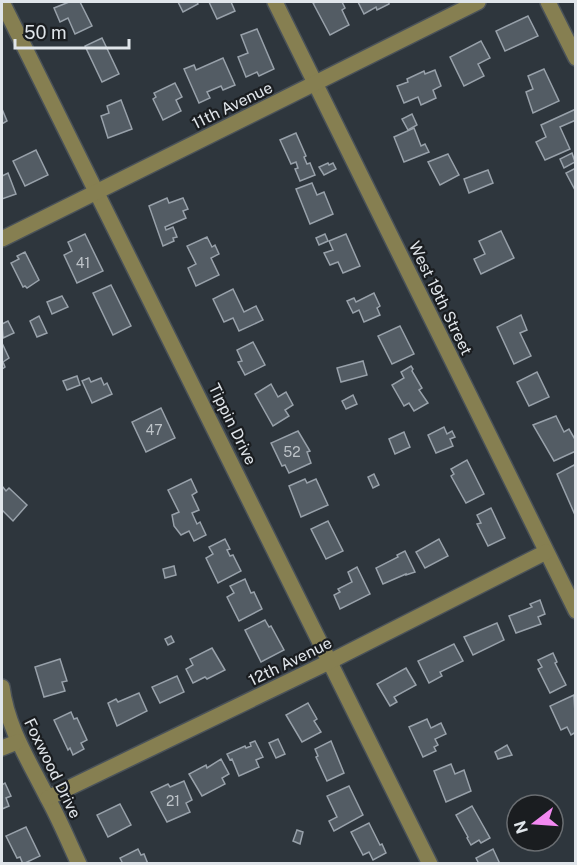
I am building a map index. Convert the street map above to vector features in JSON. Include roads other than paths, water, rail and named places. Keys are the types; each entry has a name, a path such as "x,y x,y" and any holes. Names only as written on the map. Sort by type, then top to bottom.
{"street":[{"name":"Tippin Drive","path":"2,2 430,864"},
{"name":"West 19th Street","path":"274,2 576,611"},
{"name":"11th Avenue","path":"2,239 478,2"},
{"path":"548,2 576,58"},
{"name":"12th Avenue","path":"48,798 331,661 546,552"},
{"name":"Foxwood Drive","path":"2,687 17,742 48,798 79,864"},
{"path":"2,748 17,742"}]}
